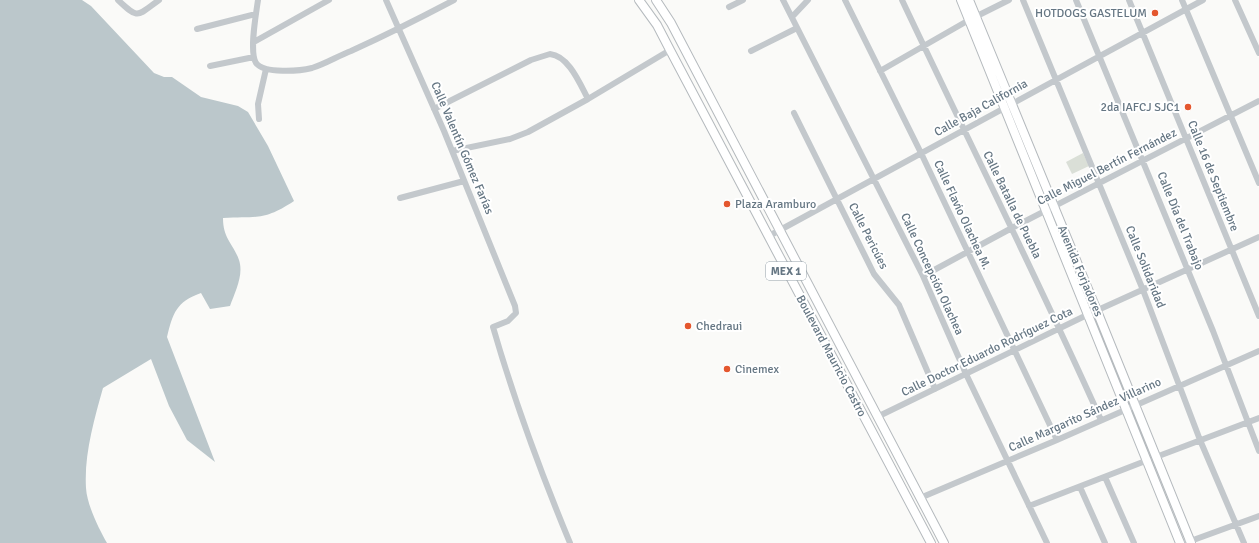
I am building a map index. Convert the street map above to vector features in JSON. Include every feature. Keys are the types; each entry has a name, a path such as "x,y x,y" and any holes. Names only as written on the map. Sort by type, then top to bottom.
{"main road":[{"name":"Boulevard Mauricio Castro","path":"640,0 657,25 931,543"},
{"name":"Boulevard Mauricio Castro","path":"656,0 671,23 944,543"},
{"name":"Avenida Forjadores","path":"961,0 973,19"},
{"name":"Avenida Forjadores","path":"969,0 973,19 1050,209 1088,314 1148,460 1180,543"},
{"path":"681,71 693,75 703,85"},
{"name":"Avenida Forjadores","path":"1050,209 1098,311 1189,542"}],"street":[{"path":"118,0 130,12 137,15 159,0"},
{"path":"258,0 254,42 254,57 256,63 266,69 289,70 312,68 400,29 454,0"},
{"path":"254,42 329,0"},
{"name":"Calle Valentín Gómez Farías","path":"386,0 400,29 452,151 515,306 516,313 512,319 493,327 519,406 570,543"},
{"path":"729,7 743,0"},
{"name":"Calle Concepción Olachea","path":"783,0 923,276 966,374 1047,543"},
{"path":"792,17 808,0"},
{"name":"Calle Flavio Olachea M.","path":"845,0 921,153 1013,351 1057,440"},
{"name":"Calle Batalla de Puebla","path":"902,0 1010,228 1060,328 1101,420"},
{"path":"880,71 1009,0"},
{"name":"Calle Solidaridad","path":"1023,0 1143,290 1200,440 1244,543"},
{"name":"Calle Día del Trabajo","path":"1076,0 1188,269 1259,451"},
{"name":"Calle 16 de Septiembre","path":"1129,0 1259,316"},
{"path":"1182,0 1259,183"},
{"name":"Calle Baja California","path":"769,236 1203,0"},
{"path":"1235,0 1259,53"},
{"path":"197,29 256,14"},
{"path":"751,51 797,28"},
{"path":"452,151 518,136 588,99 670,50"},
{"path":"434,109 544,54 554,54 562,59 571,70 588,99"},
{"path":"210,66 254,57"},
{"path":"259,119 258,104 266,69"},
{"name":"Calle Miguel Bertín Fernández","path":"923,276 1010,228 1050,209 1259,101"},
{"name":"Calle Pericúes","path":"794,113 838,198 875,276 899,305 935,389"},
{"path":"400,198 464,181"},
{"name":"Calle Doctor Eduardo Rodríguez Cota","path":"877,417 1088,314 1098,311 1259,237"},
{"name":"Calle Margarito Sández Villarino","path":"920,498 1136,406 1180,385 1259,351"},
{"path":"1156,457 1259,418"},
{"path":"1029,506 1148,460"},
{"path":"1105,477 1134,543"},
{"path":"1080,486 1105,543"},
{"path":"1189,542 1259,516"}],"shaded area":[{"path":"0,0 82,0 91,6 154,73 164,77 172,77 201,97 238,106 248,112 268,146 294,201 267,215 223,218 226,236 237,254 240,266 240,277 230,306 210,309 201,293 186,300 177,309 171,321 167,337 215,462 187,440 169,406 151,359 103,388 88,450 86,488 91,509 107,543 0,543"},
{"path":"1083,153 1089,166 1072,174 1066,162"}],"place":[{"name":"HOTDOGS GASTELUM","path":"1155,13"},
{"name":"2da IAFCJ SJC1","path":"1188,107"},
{"name":"Plaza Aramburo","path":"727,204"},
{"name":"Chedraui","path":"688,326"},
{"name":"Cinemex","path":"727,369"}]}
